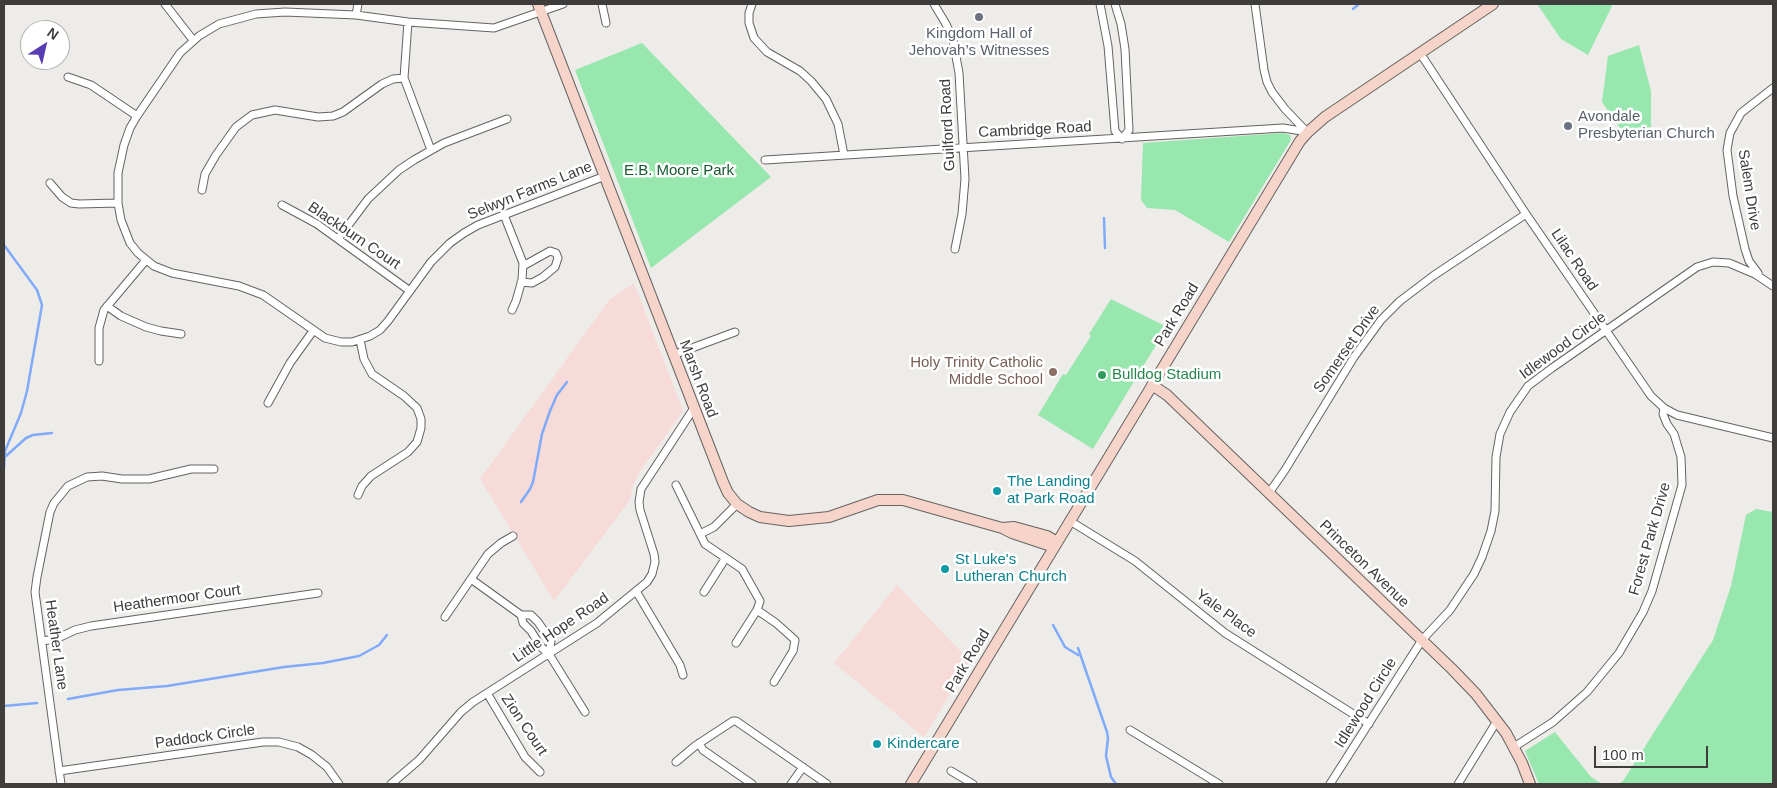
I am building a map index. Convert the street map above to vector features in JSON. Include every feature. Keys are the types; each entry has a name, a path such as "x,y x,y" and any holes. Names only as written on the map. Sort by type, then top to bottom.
{"street":[{"path":"165,4 193,40"},
{"path":"356,15 358,4"},
{"name":"Selwyn Farms Lane","path":"563,4 540,8 494,28 408,22 356,15 285,12 256,14 219,24 193,40 180,53 137,116 127,136 120,162 118,182 118,203 124,231 130,243 146,260 160,269 231,284 255,292 277,304 325,338 347,342 360,340 380,330 431,262 450,243 478,225 605,176"},
{"path":"602,4 606,23"},
{"path":"752,4 749,13 749,23 754,38 768,52 806,76 817,86 826,99 838,124 844,155"},
{"name":"Guilford Road","path":"934,4 946,24 957,56 965,188 956,249"},
{"path":"1100,4 1108,46 1115,131 1122,139 1129,130 1124,49 1121,24 1115,4"},
{"path":"1255,4 1264,70 1269,88 1288,114 1308,132"},
{"name":"Park Road","path":"911,784 1296,147 1325,116 1493,4"},
{"name":"Marsh Road","path":"540,8 723,482 728,493 738,504 760,517 789,521 828,517 866,503 890,499 903,500 1002,528 1012,534 1056,545"},
{"path":"408,22 404,78 431,150"},
{"name":"Lilac Road","path":"1420,53 1526,214 1651,396 1664,408 1677,415 1773,438"},
{"path":"68,77 91,85 137,116"},
{"path":"202,190 205,174 216,155 236,128 252,115 275,110 318,117 333,116 343,112 382,84 393,79 404,78"},
{"name":"Salem Drive","path":"1764,280 1752,266 1744,249 1733,196 1727,150 1730,133 1741,113 1773,88"},
{"path":"338,239 356,214 382,184 414,160 431,150 507,120"},
{"name":"Cambridge Road","path":"765,160 1283,128 1308,132"},
{"path":"50,183 62,197 75,204 118,203"},
{"name":"Blackburn Court","path":"282,205 317,224 410,291"},
{"name":"Somerset Drive","path":"1269,493 1354,357 1381,320 1400,300 1526,214"},
{"path":"504,215 523,263 521,282 512,310"},
{"path":"521,282 532,283 543,278 555,267 558,258 556,252 550,251 523,266"},
{"path":"99,361 99,328 106,306 146,260"},
{"name":"Idlewood Circle","path":"1330,784 1422,640 1450,610 1482,557 1491,531 1495,511 1498,441 1510,412 1528,386 1697,267 1707,263 1729,263 1742,267 1773,286"},
{"path":"106,306 121,316 146,327 181,334"},
{"path":"268,403 290,363 314,330"},
{"path":"673,355 735,332"},
{"path":"358,495 362,486 371,476 408,452 417,442 421,428 421,419 417,408 404,396 372,374 364,359 360,340"},
{"name":"Princeton Avenue","path":"1152,385 1167,395 1476,694 1514,747 1530,784"},
{"name":"Little Hope Road","path":"391,784 435,744 461,712 486,693 597,623 647,582 652,574 655,562 640,510 641,489 694,408"},
{"name":"Forest Park Drive","path":"1514,747 1553,722 1587,692 1619,653 1643,612 1652,590 1682,485 1681,457 1674,434 1663,414 1664,408"},
{"name":"Heather Lane","path":"61,784 36,606 37,577 50,512 56,498 77,481 87,477 149,479 191,469 214,468"},
{"path":"676,485 705,544 745,573 760,600 757,610 736,643"},
{"path":"700,534 714,527 738,504"},
{"name":"Yale Place","path":"1070,521 1138,564 1225,633 1369,724"},
{"path":"445,616 488,554 502,542 513,536"},
{"path":"704,592 725,558"},
{"path":"471,579 521,614 530,615 538,622 551,641 549,654"},
{"path":"636,591 680,665 682,675"},
{"name":"Heathermoor Court","path":"42,641 56,639 75,630 91,626 318,592"},
{"path":"757,610 776,623 794,640 793,651 774,682"},
{"path":"521,614 523,623 531,631 541,647 549,654 585,712"},
{"name":"Zion Court","path":"486,693 526,757 540,772"},
{"path":"676,762 699,743 733,721 736,721 827,784"},
{"path":"1458,784 1497,721"},
{"path":"1130,730 1219,784"},
{"name":"Paddock Circle","path":"59,771 263,742 279,742 298,747 312,754 327,767 339,784"},
{"path":"699,743 704,750 752,784"},
{"path":"790,784 803,767"},
{"path":"951,771 973,784"}],"shaded area":[{"path":"634,283 683,411 639,473 633,486 630,500 554,601 480,479 609,300"},
{"path":"897,585 970,661 924,737 834,663"}],"green space":[{"path":"1537,4 1610,4 1612,6 1588,55 1561,39"},
{"name":"E.B. Moore Park","path":"642,43 771,177 651,268 575,70"},
{"path":"1639,45 1651,91 1651,127 1627,138 1602,102 1608,56"},
{"path":"1283,133 1290,135 1291,140 1229,242 1175,210 1147,208 1141,200 1143,143"},
{"name":"Bulldog Stadium","path":"1111,299 1167,327 1093,449 1038,415 1063,374 1066,375 1091,336 1089,334"},
{"path":"1756,509 1773,512 1773,784 1618,784 1623,781 1713,640 1731,586 1746,515"},
{"path":"1555,732 1591,777 1602,784 1539,784 1525,751"}],"waterway":[{"path":"1353,9 1359,4"},
{"path":"1104,218 1105,248"},
{"path":"4,245 37,290 42,305 27,391 21,413 5,451 4,469"},
{"path":"521,502 533,482 542,434 550,411 557,395 567,382"},
{"path":"6,456 26,438 33,435 52,433"},
{"path":"1053,625 1065,647 1078,655"},
{"path":"68,699 118,690 167,686 284,667 323,663 359,656 379,645 387,635"},
{"path":"1078,648 1107,732 1106,756 1111,777 1116,784"},
{"path":"4,706 37,703"}],"place":[{"name":"Kingdom Hall of Jehovah’s Witnesses","path":"979,17"},
{"name":"Avondale Presbyterian Church","path":"1568,126"},
{"name":"Holy Trinity Catholic Middle School","path":"1053,372"},
{"name":"Bulldog Stadium","path":"1102,375"},
{"name":"The Landing at Park Road","path":"997,491"},
{"name":"St Luke's Lutheran Church","path":"945,569"},
{"name":"Kindercare","path":"877,744"}]}
